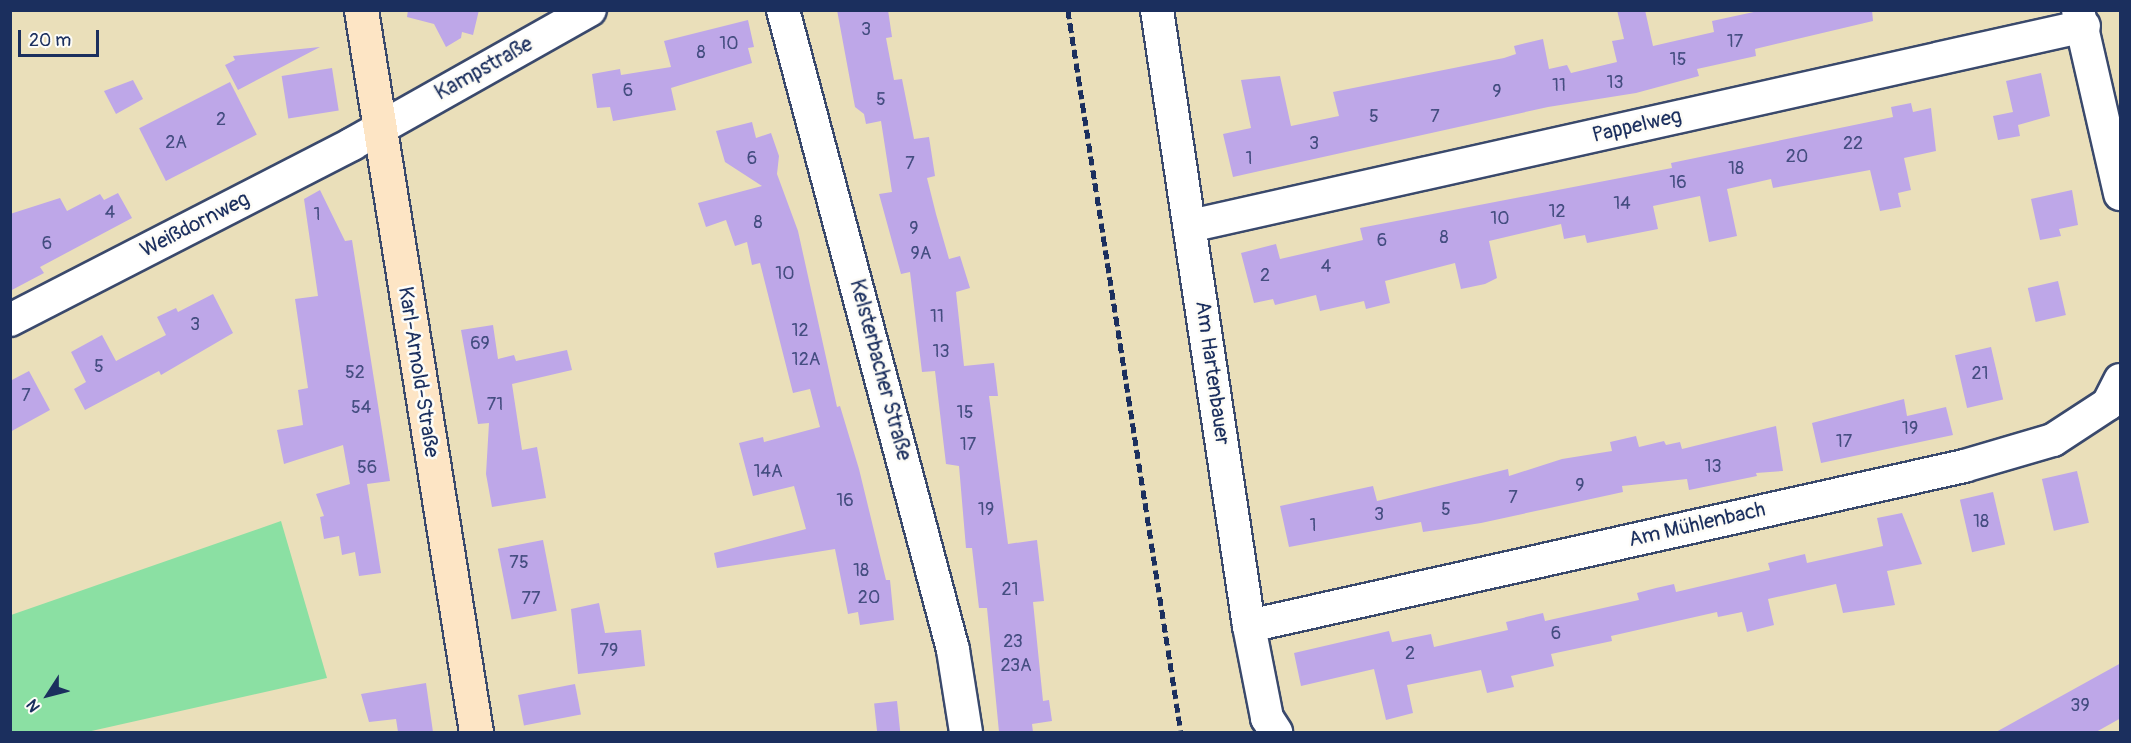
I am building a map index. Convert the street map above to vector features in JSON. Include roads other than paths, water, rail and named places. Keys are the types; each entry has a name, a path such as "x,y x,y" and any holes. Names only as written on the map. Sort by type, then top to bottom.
{"main road":[{"name":"Karl-Arnold-Straße","path":"361,10 476,732"}],"street":[{"name":"Kampstraße","path":"378,128 590,10"},
{"name":"Kelsterbacher Straße","path":"783,10 953,650 966,732"},
{"name":"Am Hartenbauer","path":"1157,10 1249,626 1267,718 1276,732"},
{"name":"Pappelweg","path":"1190,226 2081,18"},
{"path":"2081,18 2121,194"},
{"name":"Weißdornweg","path":"10,321 378,128"},
{"name":"Am Mühlenbach","path":"1249,626 1964,466 2053,440 2108,404 2121,380"}],"railway":[{"path":"1068,10 1181,732"}]}
